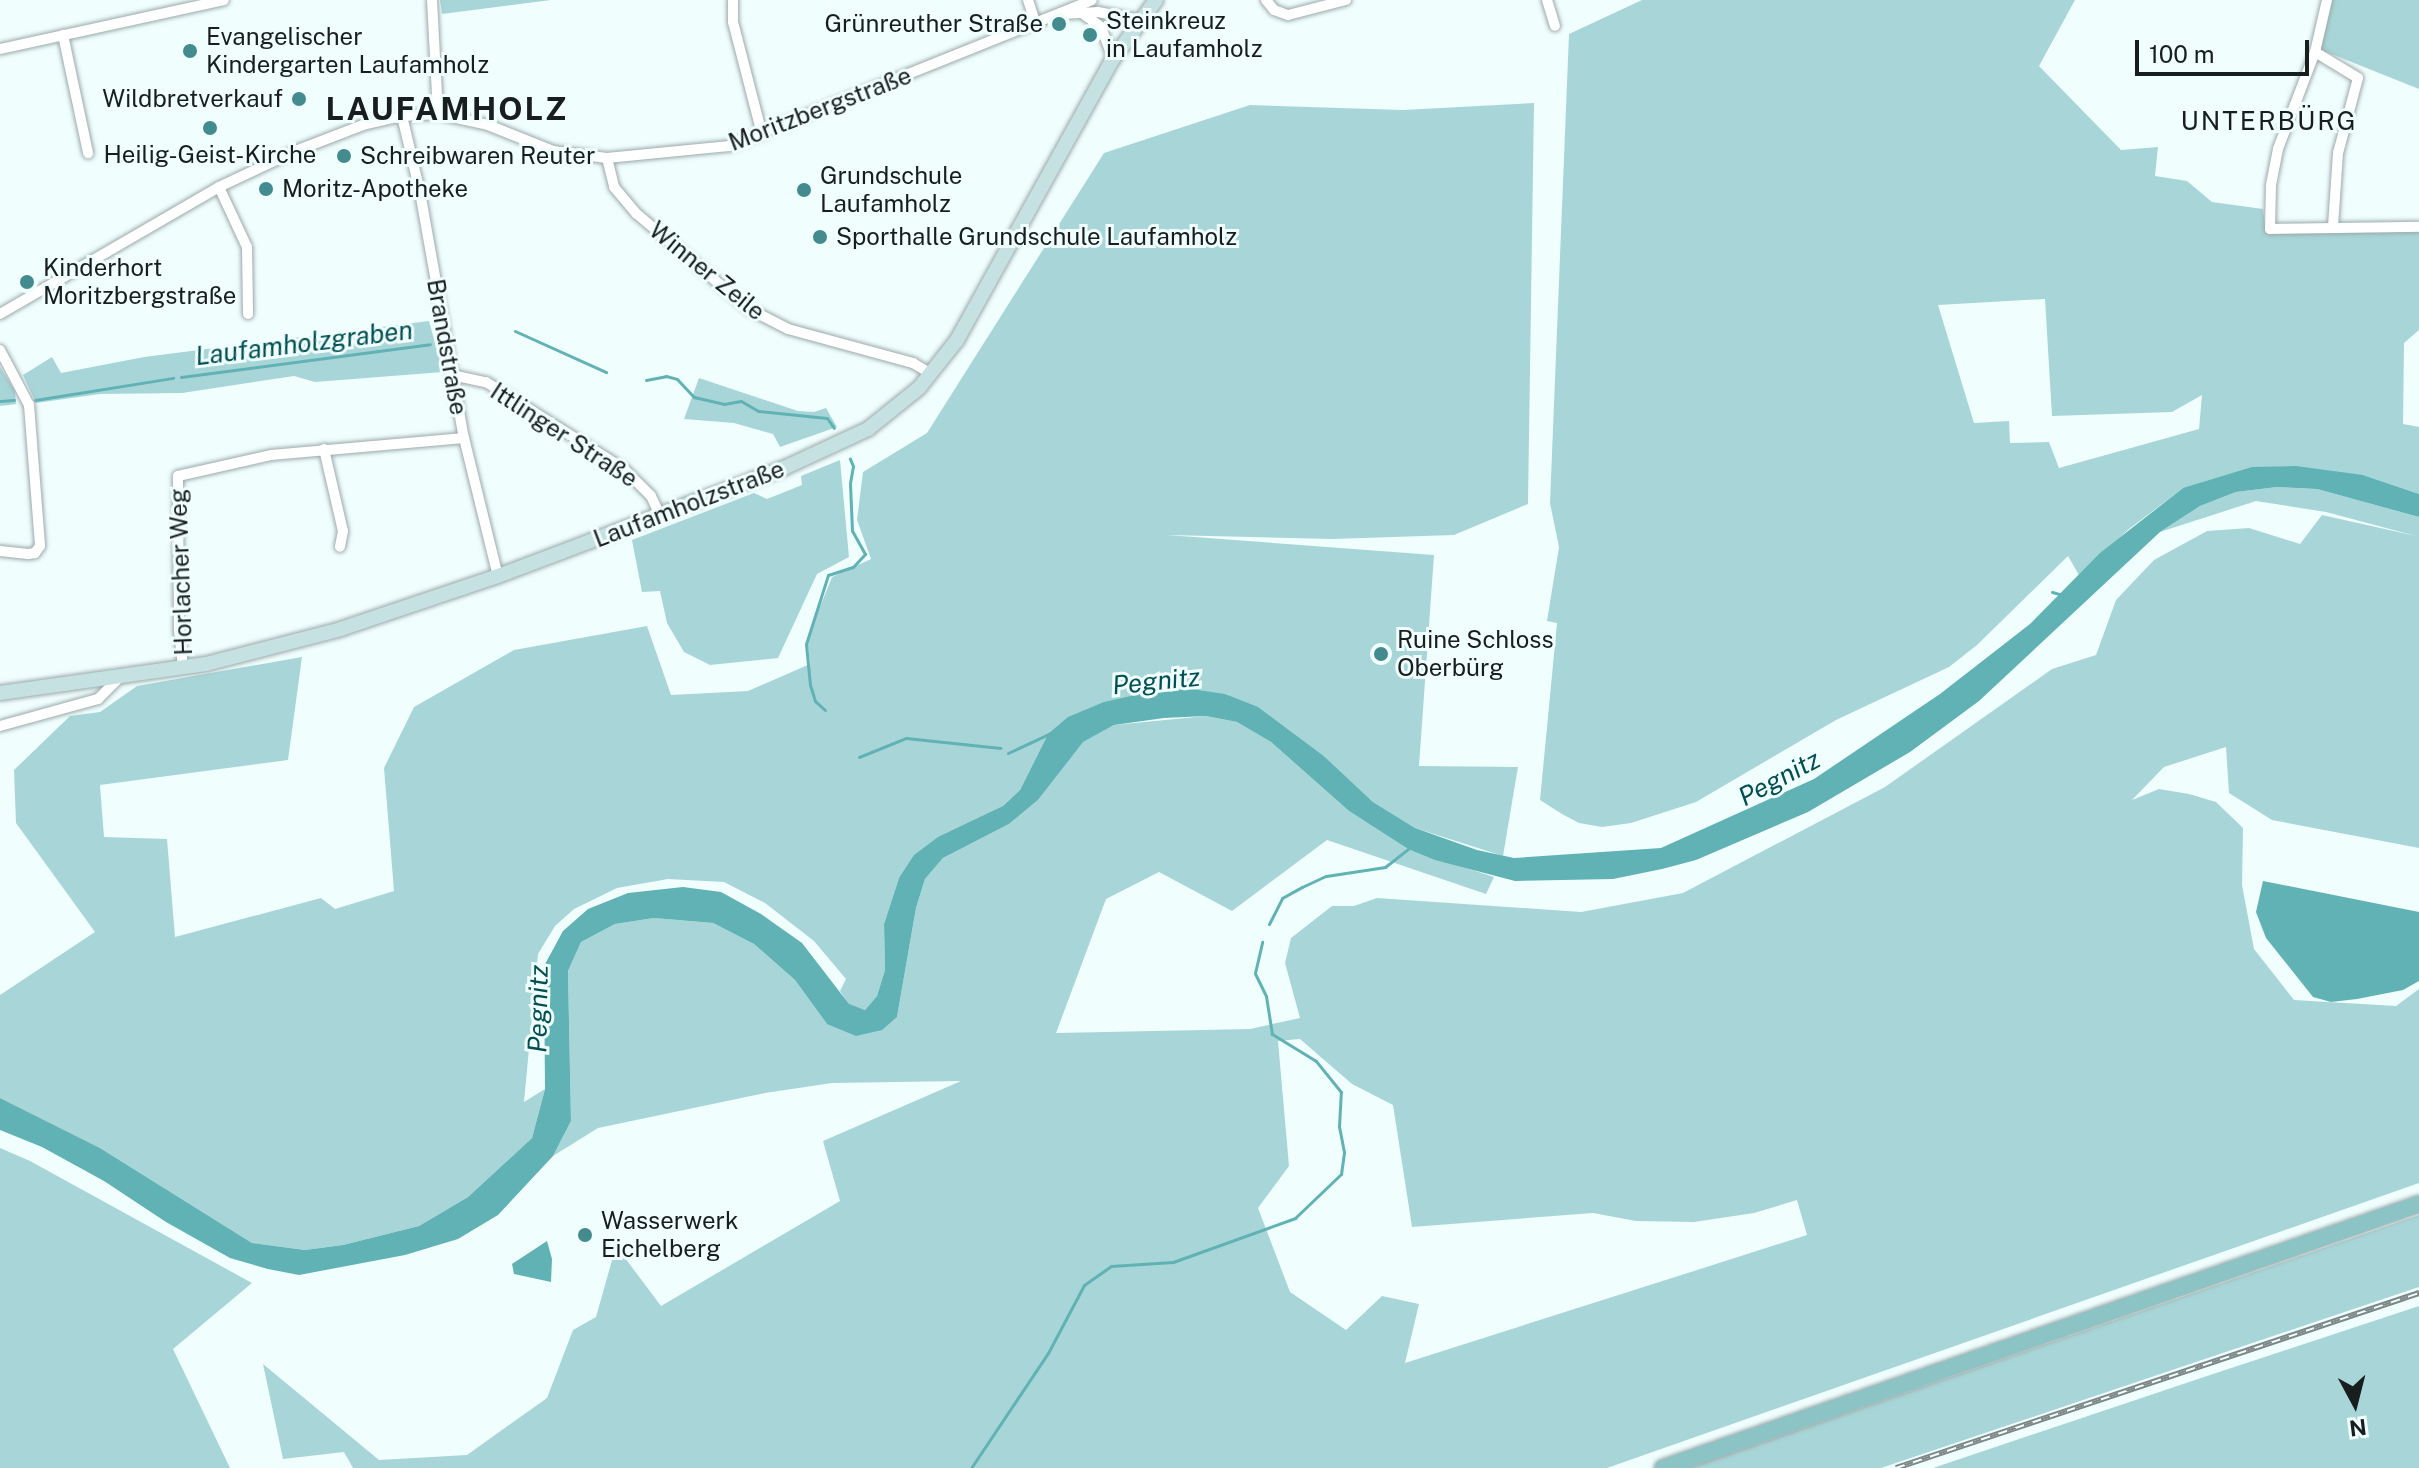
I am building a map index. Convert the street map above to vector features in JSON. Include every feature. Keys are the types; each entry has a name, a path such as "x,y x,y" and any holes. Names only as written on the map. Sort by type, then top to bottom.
{"main road":[{"name":"Laufamholzstraße","path":"0,693 183,668 327,634 498,576 839,445 888,415 931,374 966,325 1113,59 1153,1"},
{"path":"1663,1468 2419,1204"}],"street":[{"path":"0,49 224,0"},
{"path":"432,0 438,114"},
{"path":"733,0 733,22 762,134"},
{"path":"1028,0 1036,24"},
{"name":"Moritzbergstraße","path":"1,310 219,187 293,152 363,125 402,116 438,114 488,125 553,151 607,158 729,146 1092,0"},
{"path":"1266,0 1274,10 1288,15 1346,0"},
{"path":"1547,0 1555,26"},
{"path":"2327,0 2315,52 2278,149 2271,186 2270,229 2419,227"},
{"path":"1082,13 1101,27 1113,59"},
{"name":"Moritzbergstraße","path":"1060,14 1108,13 1139,20"},
{"path":"63,35 88,153"},
{"path":"2315,52 2358,78 2338,153 2333,227"},
{"name":"Brandstraße","path":"402,116 464,438 498,576"},
{"name":"Winner Zeile","path":"607,158 614,187 630,207 749,309 788,329 913,363 931,374"},
{"path":"219,187 247,247 248,314"},
{"path":"0,350 29,405 40,546 35,553 28,554 0,551"},
{"name":"Ittlinger Straße","path":"452,375 486,382 624,469 651,496 660,515"},
{"path":"340,547 343,531 324,449 464,438"},
{"name":"Horlacher Weg","path":"183,668 179,631 178,476 271,455 324,449"},
{"path":"0,726 98,699 119,678"}],"shaded area":[{"path":"440,0 551,0 442,14"},
{"path":"1642,0 2075,0 2039,66 2121,150 2158,147 2155,176 2187,181 2212,202 2263,209 2266,233 2419,230 2419,330 2404,343 2403,424 2419,427 2419,494 2363,475 2183,488 2129,529 2079,575 2068,556 1977,645 1949,667 1836,720 1696,802 1631,823 1602,827 1579,823 1562,814 1540,800 1557,623 1547,621 1559,547 1550,503 1569,34","holes":["2045,299 2052,416 2172,412 2202,395 2199,429 2059,468 2049,442 2010,443 2009,421 1974,423 1938,305"]},
{"path":"2332,0 2419,0 2419,89 2319,49"},
{"path":"1534,103 1528,504 1454,535 1332,539 1167,535 1434,555 1419,766 1518,767 1503,856 1415,828 1373,802 1325,757 1225,694 1048,734 1020,790 1003,806 978,820 899,878 884,924 885,970 877,996 865,1010 849,1005 840,991 846,979 814,941 765,903 724,882 668,879 617,888 574,909 555,926 538,954 524,1102 545,1089 532,1138 468,1197 419,1226 343,1245 305,1250 252,1243 100,1148 0,1098 0,995 95,932 16,823 14,770 70,716 100,712 137,686 302,657 288,760 100,785 104,837 167,839 175,937 321,898 335,909 394,891 384,768 414,707 514,650 647,626 671,695 748,691 810,664 807,639 832,577 871,559 857,520 863,472 927,433 1104,153 1250,105 1403,110"},
{"path":"429,321 443,372 315,382 294,376 182,393 100,394 36,403 23,375 52,357 61,373 144,357"},
{"path":"0,367 15,391 16,404 0,406"},
{"path":"699,378 798,411 814,412 826,408 837,427 780,447 773,434 734,423 684,419"},
{"path":"840,460 849,557 817,574 778,658 710,665 684,652 667,623 660,591 642,592 632,540 754,493 767,499 802,485 801,476"},
{"path":"2296,466 2363,475 2419,494 2419,517 2317,489 2277,487 2236,492 2200,506 2160,532 1979,701 1910,752 1808,812 1696,860 1613,879 1515,881 1435,860 1408,849 1349,811 1271,742 1237,722 1206,716 1164,718 1114,725 1083,742 1038,800 1009,824 943,858 925,879 916,908 897,1017 882,1030 856,1036 827,1024 795,980 754,944 713,923 654,918 615,924 581,942 568,971 571,1121 553,1156 498,1215 458,1239 405,1255 299,1275 230,1258 166,1222 104,1181 42,1147 0,1130 0,1098 100,1148 252,1243 305,1250 343,1245 419,1226 468,1197 532,1138 545,1089 544,966 563,931 588,909 628,893 683,887 721,892 761,914 802,943 849,1004 865,1010 877,996 885,970 884,924 899,878 914,855 938,837 1003,806 1020,790 1048,734 1068,717 1104,702 1144,693 1191,689 1225,694 1258,707 1325,757 1373,802 1415,828 1477,850 1514,858 1661,848 1814,779 1940,694 2030,624 2100,553 2183,488 2252,467"},
{"path":"2277,487 2317,489 2419,517 2419,848 2272,820 2229,793 2226,747 2164,767 2132,800 2159,789 2189,794 2216,802 2243,828 2242,885 2254,949 2294,1000 2396,1006 2419,989 2419,1183 1607,1468 353,1468 344,1452 283,1459 263,1364 379,1460 467,1455 547,1398 573,1330 596,1317 616,1246 661,1306 840,1201 823,1141 961,1081 832,1083 765,1093 598,1128 553,1156 571,1121 568,971 581,942 615,924 654,918 713,923 754,944 795,980 827,1024 897,1017 916,908 925,879 943,858 1009,824 1038,800 1082,742 1114,725 1206,716 1237,722 1271,742 1349,811 1408,849 1494,877 1486,894 1327,840 1232,911 1159,872 1106,899 1056,1033 1250,1029 1300,1018 1285,963 1291,938 1332,906 1354,906 1377,898 1581,912 1683,893 1885,787 2052,669 2096,655 2116,600 2154,560 2207,531 2249,528 2300,544 2322,515 2416,536 2326,512 2256,501 2160,532 2200,506 2236,492","holes":["1300,1039 1352,1084 1393,1105 1412,1227 1593,1213 1636,1221 1694,1222 1754,1213 1797,1200 1807,1235 1405,1363 1419,1304 1382,1296 1346,1330 1290,1292 1258,1208 1289,1166 1278,1041"]},
{"path":"2263,881 2419,912 2419,981 2403,990 2357,999 2331,1002 2313,997 2266,938 2256,912"},
{"path":"0,1148 30,1161 252,1283 173,1349 230,1468 0,1468"},
{"path":"2419,1215 2419,1287 1881,1468 1688,1468"},
{"path":"547,1241 552,1259 551,1282 514,1274 512,1264"},
{"path":"2419,1306 2419,1468 1933,1468 2201,1378"}],"waterway":[{"name":"Laufamholzgraben","path":"515,331 606,372"},
{"name":"Laufamholzgraben","path":"181,377 430,344"},
{"name":"Laufamholzgraben","path":"646,380 666,376 677,379 694,397 724,404 741,401 758,411 827,418 834,428"},
{"name":"Laufamholzgraben","path":"35,400 173,378"},
{"name":"Laufamholzgraben","path":"0,401 14,400"},
{"name":"Laufamholzgraben","path":"825,710 815,701 810,685 806,644 828,575 853,567 865,554 852,531 850,483 853,466 850,459"},
{"path":"2052,592 2063,595"},
{"name":"Laufamholzgraben","path":"1008,753 1051,733"},
{"name":"Laufamholzgraben","path":"859,757 906,738 1000,748"},
{"path":"1269,924 1282,898 1302,887 1326,876 1385,867 1408,849"},
{"path":"971,1468 1048,1353 1084,1285 1111,1266 1173,1262 1295,1218 1341,1174 1344,1152 1339,1127 1341,1092 1316,1061 1272,1034 1266,996 1255,973 1262,942"}],"railway":[{"path":"1896,1468 2419,1293"}],"place":[{"name":"Grünreuther Straße","path":"1059,24"},
{"name":"Steinkreuz in Laufamholz","path":"1090,35"},
{"name":"Evangelischer Kindergarten Laufamholz","path":"190,51"},
{"name":"Wildbretverkauf","path":"299,99"},
{"name":"Heilig-Geist-Kirche","path":"210,128"},
{"name":"Schreibwaren Reuter","path":"344,156"},
{"name":"Moritz-Apotheke","path":"266,189"},
{"name":"Grundschule Laufamholz","path":"804,190"},
{"name":"Sporthalle Grundschule Laufamholz","path":"820,237"},
{"name":"Kinderhort Moritzbergstraße","path":"27,282"},
{"name":"Ruine Schloss Oberbürg","path":"1381,654"},
{"name":"Wasserwerk Eichelberg","path":"585,1235"}],"district":[{"name":"LAUFAMHOLZ","path":"447,109"},
{"name":"UNTERBÜRG","path":"2269,121"}],"water label":[{"name":"Pegnitz","path":"1156,681"},
{"name":"Pegnitz","path":"1779,778"},
{"name":"Pegnitz","path":"538,1009"}]}
